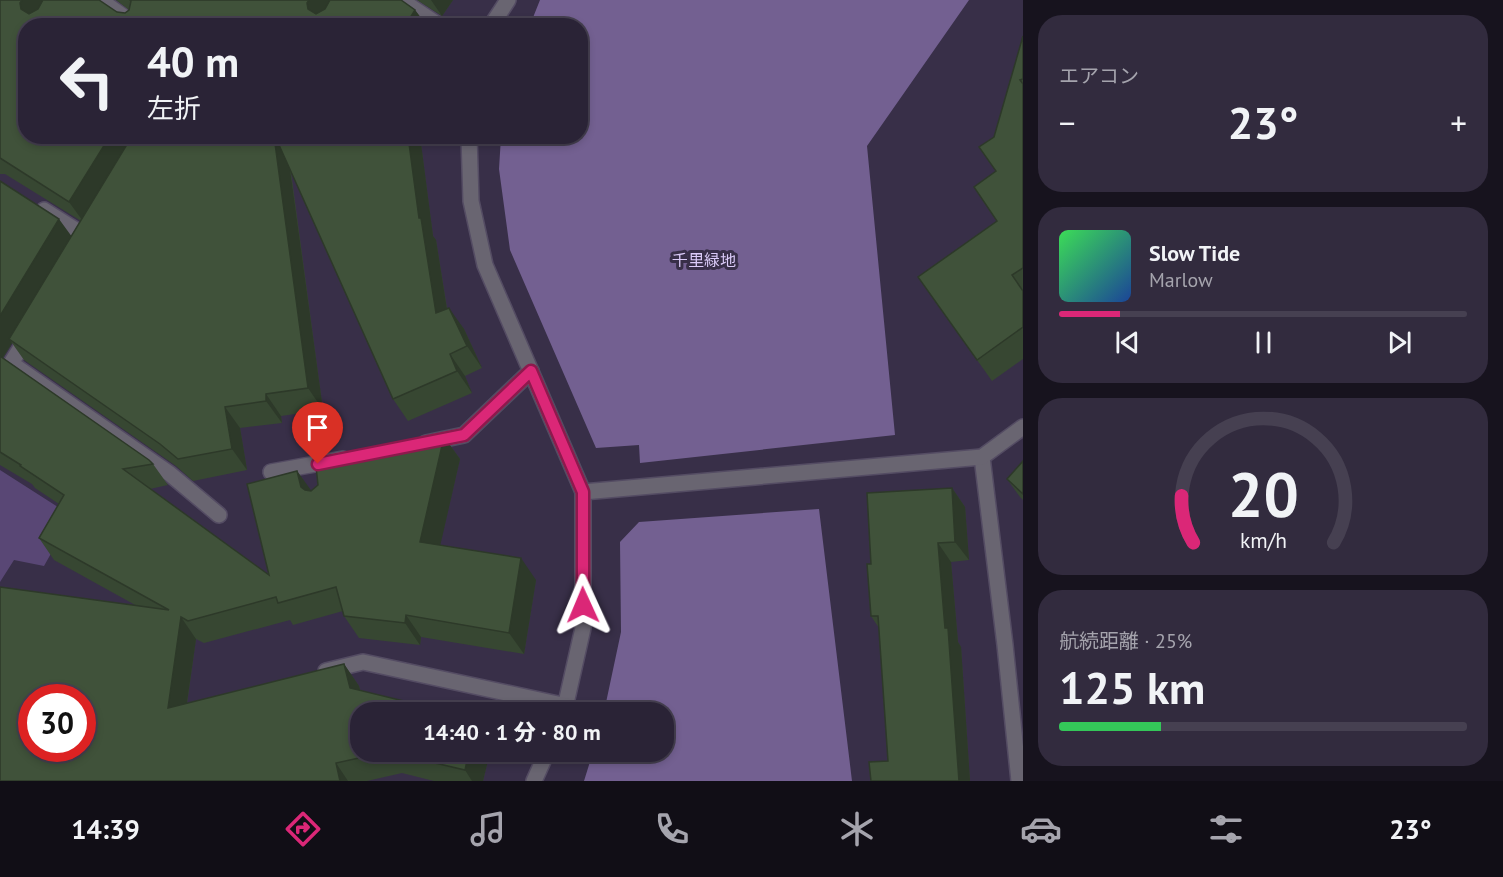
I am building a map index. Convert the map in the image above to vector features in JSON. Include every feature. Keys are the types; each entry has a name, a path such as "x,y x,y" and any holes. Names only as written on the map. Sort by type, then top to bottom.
{"street":[{"path":"100,0 126,18"},
{"path":"401,0 428,18"},
{"path":"496,18 508,0"},
{"path":"469,144 471,201 485,265 583,492 583,628 567,702"},
{"path":"29,201 87,237"},
{"path":"0,381 35,325"},
{"path":"12,364 170,474 219,515"},
{"path":"408,446 464,435 531,371"},
{"path":"583,492 982,457 1023,427"},
{"path":"271,472 318,469 363,455"},
{"path":"982,457 1019,781"},
{"path":"309,675 363,662 535,702"},
{"path":"534,781 543,762"}],"shaded area":[{"path":"0,470 72,516 44,566 14,560 0,582"}],"green space":[{"name":"千里緑地","path":"540,0 969,0 867,146 895,435 640,463 639,445 596,448 510,250 499,169 501,144 588,144 588,18 533,18"},
{"path":"819,509 852,781 584,781 590,762 674,762 674,702 606,702 621,632 620,542 639,522"}],"building":[{"path":"0,0 22,0 21,9 29,14 38,9 43,0 99,0 117,12 125,13 129,10 130,0 309,0 308,9 316,14 325,9 330,0 401,0 415,10 410,18 18,18 18,144 105,144 69,202 0,158"},
{"path":"1023,36 1023,79 1020,80 1023,84 1023,268 1012,275 1023,291 1023,327 977,360 918,277 997,221 974,187 996,171 979,147 994,137"},
{"path":"127,144 275,144 308,388 266,394 266,401 225,407 232,449 178,459 160,444 9,339"},
{"path":"279,144 409,144 419,218 421,218 436,313 449,308 467,346 450,354 457,371 393,399"},
{"path":"0,181 59,219 0,316"},
{"path":"0,356 149,460 153,464 123,469 269,575 247,484 297,471 301,487 311,491 318,485 316,466 325,464 324,457 444,437 420,542 521,558 509,633 406,615 405,623 344,616 336,587 278,603 276,597 188,621 181,617 168,708 344,664 350,688 408,702 350,702 350,760 336,763 340,781 0,781 0,587 169,610 39,538 64,495 0,452"},
{"path":"1023,461 1023,494 1007,479"},
{"path":"952,488 955,542 938,543 945,628 948,628 959,781 871,781 869,762 888,761 878,616 871,616 867,564 871,564 867,493"},
{"path":"431,762 467,762 465,770"}],"route":[{"path":"318,464 464,435 531,371 583,492 583,605"}]}
